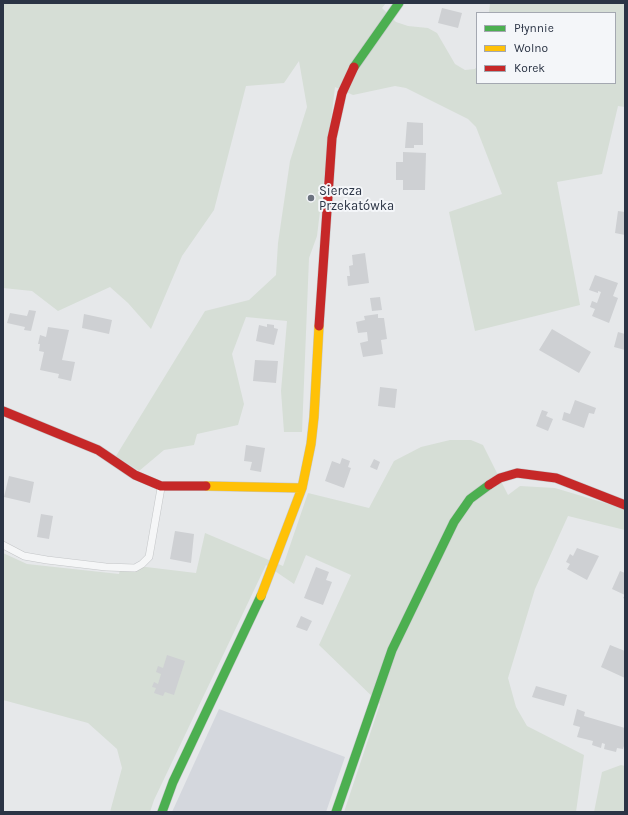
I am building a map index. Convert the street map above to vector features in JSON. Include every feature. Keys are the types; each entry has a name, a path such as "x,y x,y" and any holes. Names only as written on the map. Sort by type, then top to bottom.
{"street":[{"path":"162,812 173,782 268,582 302,488 311,444 314,417 322,256 332,138 342,93 350,74 400,3"},
{"path":"3,411 98,450 135,475 161,486 270,486 302,488"},
{"path":"336,812 392,650 454,522 470,499 500,478 517,473 556,478 625,505"}],"lane":[{"path":"3,545 24,556 106,567 135,568 149,557 161,486"}],"shaded area":[{"path":"3,3 386,3 382,8 396,22 408,26 428,28 437,33 455,64 465,70 475,69 476,68 476,84 616,84 616,12 489,12 490,3 625,3 625,107 618,106 602,174 557,182 580,305 475,331 449,212 502,194 476,127 468,119 406,88 395,86 353,95 335,87 317,236 309,258 302,432 284,432 281,391 287,321 246,317 232,354 244,404 238,425 197,434 194,445 164,450 139,471 116,456 205,311 249,300 276,275 278,243 290,161 307,107 299,61 284,83 246,86 214,210 182,256 151,329 128,303 110,287 58,311 32,291 3,288"},
{"path":"450,440 471,440 483,445 508,495 520,486 555,488 625,509 625,530 568,516 535,589 508,678 516,707 527,726 584,755 576,812 344,812 380,704 319,645 351,575 306,555 294,584 266,565 154,800 150,812 110,812 122,768 117,749 88,723 3,700 3,553 27,564 119,574 121,564 196,573 205,533 283,566 308,493 369,508 394,461 421,447"},
{"path":"219,709 345,757 326,812 172,812"},
{"path":"621,765 625,766 625,812 594,812 602,772"}],"building":[{"path":"442,8 462,13 458,28 438,23"},
{"path":"407,122 423,123 423,145 414,145 414,148 405,148"},
{"path":"403,152 426,153 425,190 403,190 403,180 396,180 396,162 403,162"},
{"path":"618,211 625,212 625,235 615,233"},
{"path":"365,253 369,283 348,286 347,276 350,276 349,266 353,265 352,255"},
{"path":"595,275 618,283 613,296 618,298 609,323 592,316 595,309 590,307 592,301 597,303 601,292 598,291 598,293 589,290"},
{"path":"380,297 382,310 372,311 370,298"},
{"path":"29,310 36,311 31,331 24,330 25,327 7,323 10,313 27,316"},
{"path":"84,314 112,320 109,334 82,328"},
{"path":"378,314 378,318 384,318 387,339 381,340 383,354 363,357 360,343 368,341 367,332 358,333 356,322 365,320 364,316"},
{"path":"267,324 274,325 274,328 278,329 274,345 256,341 259,325 267,327"},
{"path":"48,327 69,330 62,360 75,362 71,381 58,378 59,374 40,370 44,352 39,351 40,344 38,344 40,335 46,337"},
{"path":"552,329 591,352 579,373 539,350"},
{"path":"618,332 625,334 625,350 614,347"},
{"path":"255,360 278,361 276,383 253,381"},
{"path":"380,387 397,389 395,408 378,406"},
{"path":"575,400 596,408 594,414 589,413 584,428 562,420 564,412 570,414"},
{"path":"542,410 548,412 546,416 553,419 548,431 536,426"},
{"path":"246,445 265,448 261,472 250,470 252,462 244,461"},
{"path":"342,458 350,461 348,467 351,468 344,488 325,481 332,461 340,464"},
{"path":"374,459 380,462 377,470 370,467"},
{"path":"9,476 34,482 30,503 4,497"},
{"path":"41,514 53,516 49,539 37,537"},
{"path":"175,531 194,534 191,563 170,559"},
{"path":"577,548 599,556 587,580 567,569 570,564 566,562 570,554 573,556"},
{"path":"316,567 329,572 326,580 332,582 323,605 304,598"},
{"path":"620,571 625,573 625,595 612,589"},
{"path":"301,616 312,621 307,631 296,627"},
{"path":"610,645 625,651 625,678 601,667"},
{"path":"167,655 185,661 174,695 165,692 163,696 154,693 156,688 152,687 154,682 158,684 161,674 156,672 158,666 163,668"},
{"path":"536,686 567,695 564,706 532,697"},
{"path":"577,709 585,712 584,716 625,728 625,743 623,749 617,748 616,752 604,749 605,744 602,743 601,748 592,745 593,741 577,737 580,727 573,725"}],"traffic: fast":[{"path":"354,67 399,3"},
{"path":"336,812 392,650 454,522 470,499 489,485"},
{"path":"162,812 173,782 261,596"}],"traffic: slow":[{"path":"261,596 302,488 311,444 314,417 319,326"},
{"path":"206,486 302,488"}],"traffic: jam":[{"path":"319,326 332,138 342,93 354,67"},
{"path":"3,411 98,450 135,475 161,486 206,486"},
{"path":"489,485 500,478 517,473 556,478 625,505"}],"place":[{"name":"Siercza Przekatówka","path":"311,198"}]}
